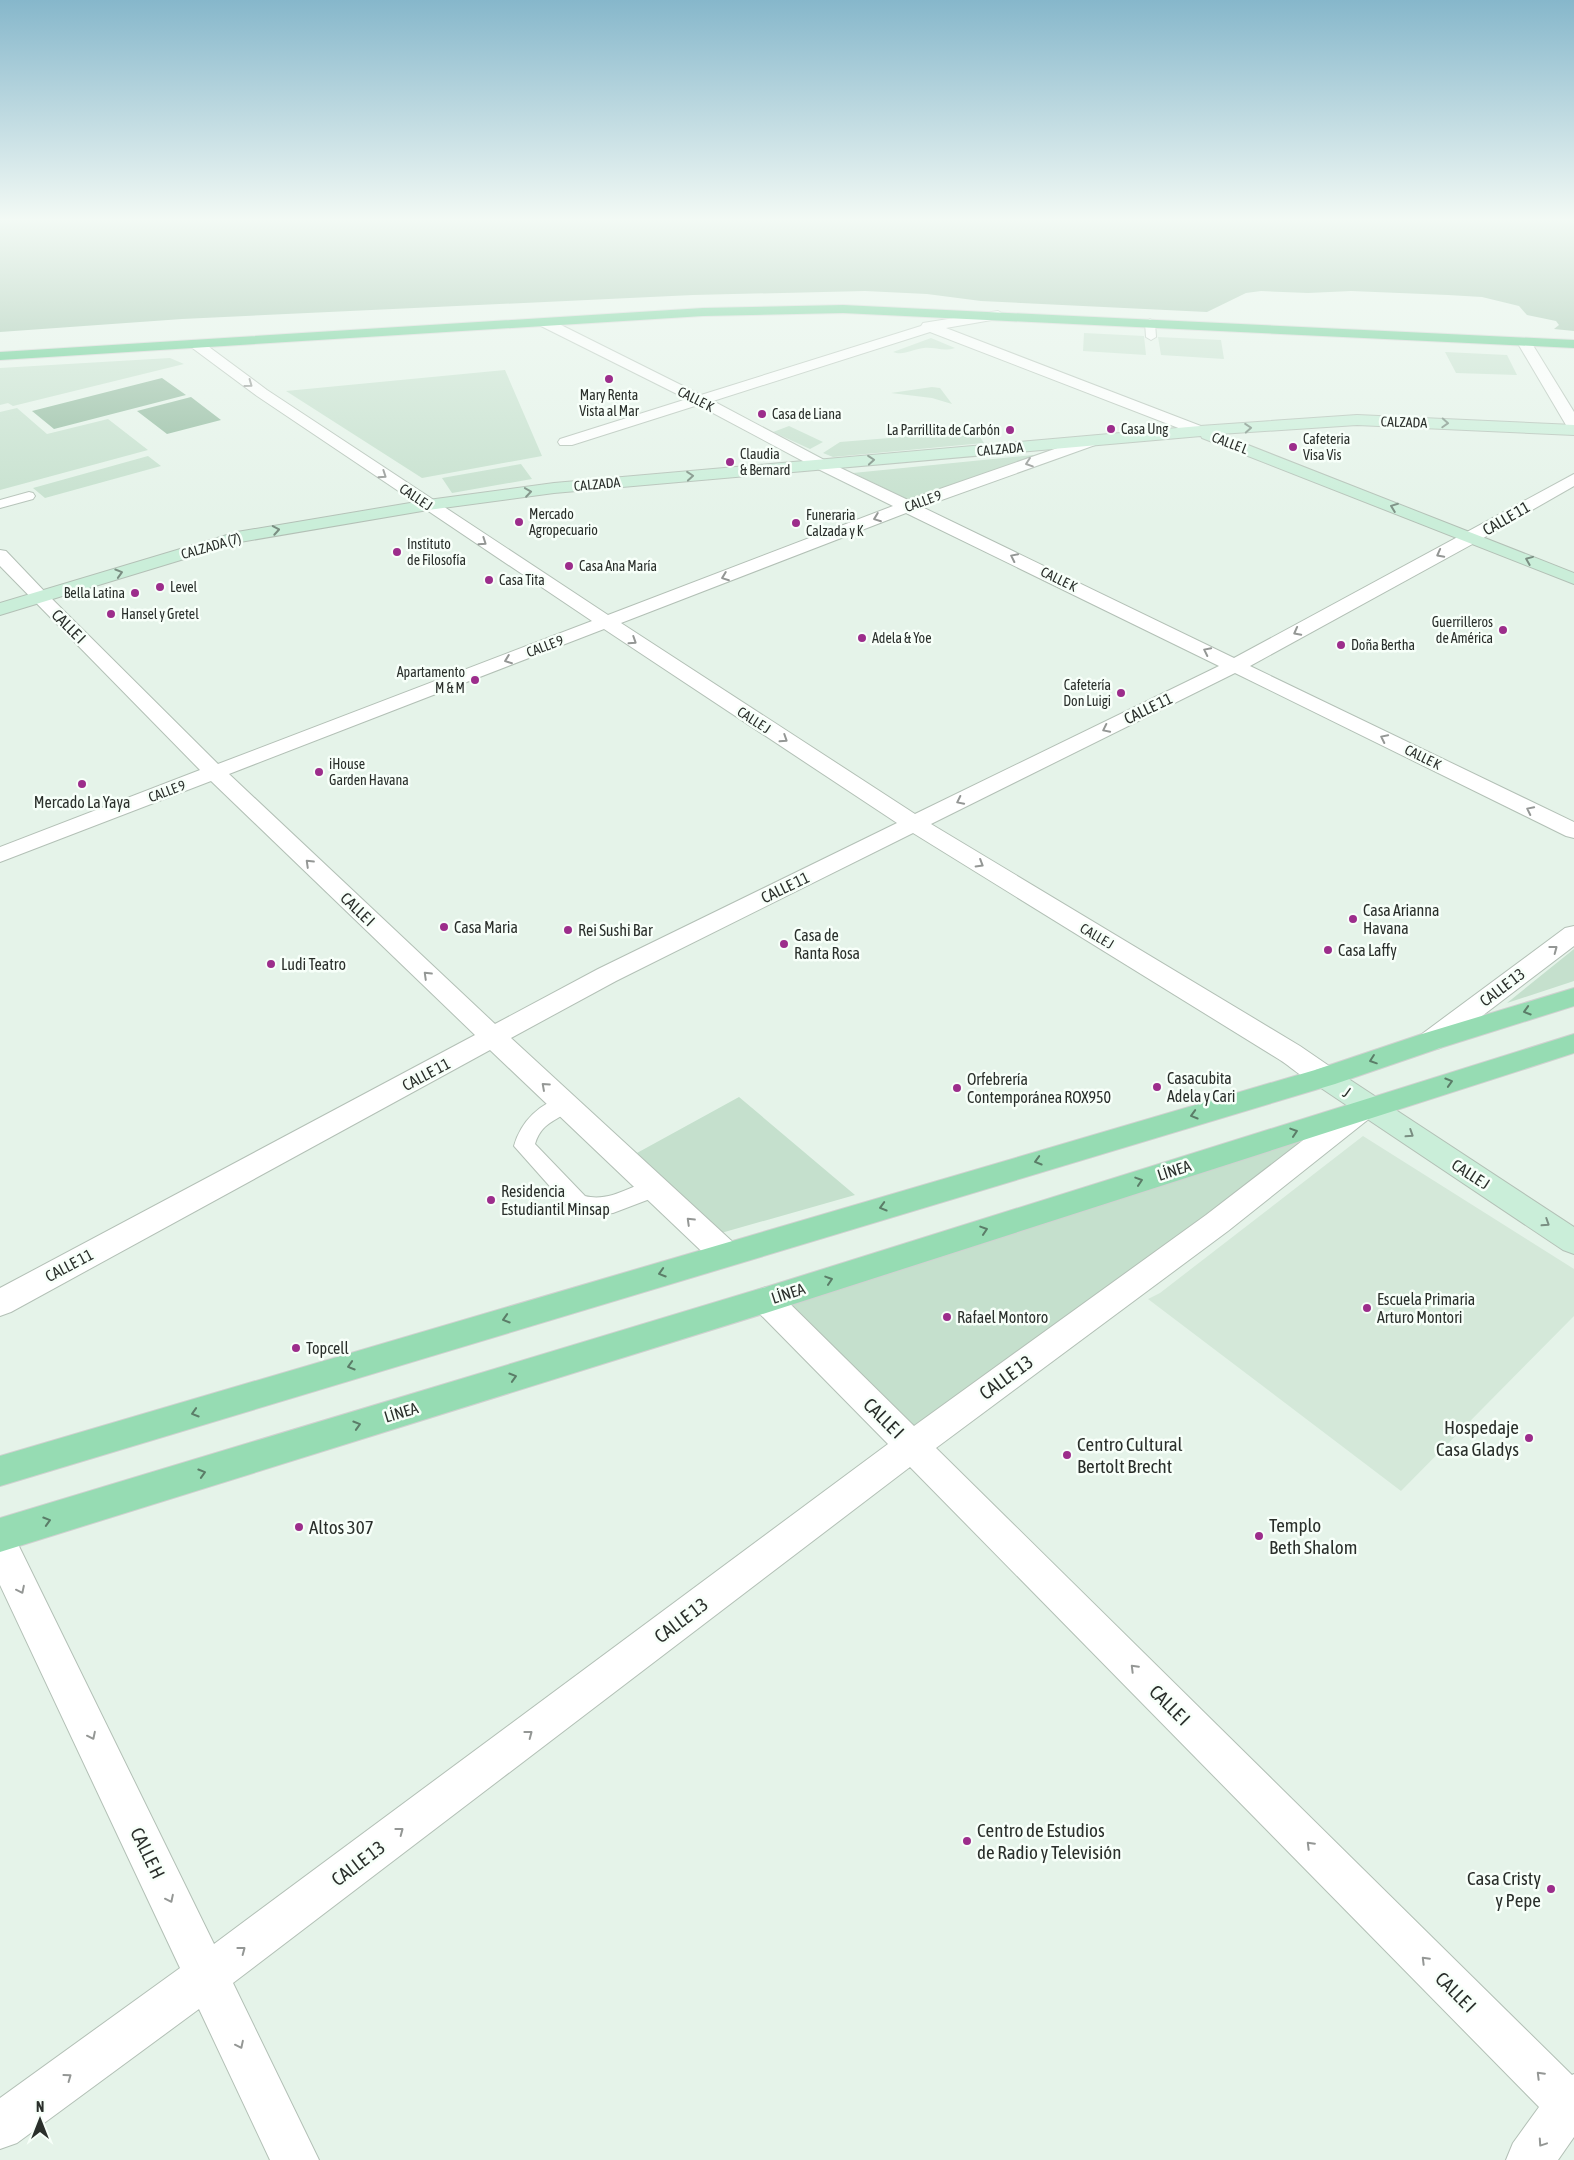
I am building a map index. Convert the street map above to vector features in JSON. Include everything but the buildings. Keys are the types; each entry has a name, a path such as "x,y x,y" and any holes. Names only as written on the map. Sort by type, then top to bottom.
{"highway":[{"path":"0,356 582,321"},
{"path":"1124,321 1574,344"}],"main road":[{"name":"CALZADA","path":"428,505 554,488 1357,420 1574,430"},
{"name":"CALLE L","path":"1200,432 1574,579"},
{"name":"CALZADA (7)","path":"0,610 237,537 428,505"},
{"path":"0,1471 1325,1077 1431,1040 1574,997"},
{"name":"LÍNEA","path":"0,1535 766,1300 1574,1043"},
{"name":"J","path":"1325,1077 1365,1109"},
{"name":"CALLE J","path":"1365,1109 1574,1242"}],"street":[{"name":"CALLE L","path":"915,321 1200,432"},
{"path":"566,442 931,327 966,321"},
{"name":"CALLE K","path":"546,323 700,400 822,465 1574,831"},
{"path":"1524,342 1574,425"},
{"name":"CALLE J","path":"196,344 262,393 428,505 605,623 914,824 1290,1053 1325,1077"},
{"name":"CALLE 9","path":"0,855 908,506 1092,441"},
{"name":"CALLE 11","path":"0,1303 607,976 1236,665 1472,538 1574,478"},
{"name":"CALLE I","path":"0,555 39,597 215,773 493,1038 725,1254"},
{"name":"CALLE 13","path":"1431,1040 1574,934"},
{"name":"CALLE 13","path":"0,2126 207,1976 912,1446 1217,1223 1365,1109"},
{"name":"CALLE I","path":"766,1300 1572,2104"},
{"name":"CALLE H","path":"0,1546 295,2160"},
{"path":"1530,2160 1572,2104"}],"lane":[{"path":"1150,322 1151,337"},
{"path":"0,504 29,496"},
{"path":"565,1103 538,1119 527,1132 524,1146 578,1203 595,1207 613,1205 655,1188"}],"shaded area":[{"path":"0,321 157,321 0,332"},
{"path":"1556,321 1574,321 1574,331 1554,329 1559,325"},
{"path":"1084,333 1144,336 1146,355 1083,351"},
{"path":"1158,337 1221,340 1224,359 1161,355"},
{"path":"931,338 955,348 947,350 924,348 904,353 893,352"},
{"path":"1445,352 1507,355 1517,375 1456,373"},
{"path":"170,358 184,364 13,406 8,403 0,405 0,368"},
{"path":"505,370 542,456 422,478 286,391"},
{"path":"162,378 186,395 54,429 32,411"},
{"path":"932,387 940,388 952,404 932,398 891,393"},
{"path":"191,397 221,420 167,434 137,411"},
{"path":"17,408 47,434 108,419 148,450 0,490 0,412"},
{"path":"789,426 823,442 810,449 773,432"},
{"path":"976,431 984,443 833,457 823,453 840,442"},
{"path":"1033,455 1037,457 911,501 853,473"},
{"path":"148,456 161,466 45,498 33,488"},
{"path":"521,464 532,479 452,493 442,478"},
{"path":"1574,949 1574,981 1507,1003"},
{"path":"739,1097 855,1195 707,1237 626,1159"},
{"path":"1360,1111 912,1446 766,1300"},
{"name":"Escuela Primaria Arturo Montori","path":"1363,1136 1574,1269 1574,1316 1401,1491 1148,1299 1160,1293"}],"place":[{"name":"Mary Renta Vista al Mar","path":"609,379"},
{"name":"Casa de Liana","path":"762,414"},
{"name":"Casa Ung","path":"1111,429"},
{"name":"La Parrillita de Carbón","path":"1010,430"},
{"name":"Cafeteria Visa Vis","path":"1293,447"},
{"name":"Claudia & Bernard","path":"730,462"},
{"name":"Mercado Agropecuario","path":"519,522"},
{"name":"Funeraria Calzada y K","path":"796,523"},
{"name":"Instituto de Filosofía","path":"397,552"},
{"name":"Casa Ana María","path":"569,566"},
{"name":"Casa Tita","path":"489,580"},
{"name":"Level","path":"160,587"},
{"name":"Bella Latina","path":"135,593"},
{"name":"Hansel y Gretel","path":"111,614"},
{"name":"Guerrilleros de América","path":"1503,630"},
{"name":"Adela & Yoe","path":"862,638"},
{"name":"Doña Bertha","path":"1341,645"},
{"name":"Apartamento M & M","path":"475,680"},
{"name":"Cafetería Don Luigi","path":"1121,693"},
{"name":"iHouse Garden Havana","path":"319,772"},
{"name":"Mercado La Yaya","path":"82,784"},
{"name":"Casa Arianna Havana","path":"1353,919"},
{"name":"Casa Maria","path":"444,927"},
{"name":"Rei Sushi Bar","path":"568,930"},
{"name":"Casa de Ranta Rosa","path":"784,944"},
{"name":"Casa Laffy","path":"1328,950"},
{"name":"Ludi Teatro","path":"271,964"},
{"name":"Casacubita Adela y Cari","path":"1157,1087"},
{"name":"Orfebrería Contemporánea ROX950","path":"957,1088"},
{"name":"Residencia Estudiantil Minsap","path":"491,1200"},
{"name":"Escuela Primaria Arturo Montori","path":"1367,1308"},
{"name":"Rafael Montoro","path":"947,1317"},
{"name":"Topcell","path":"296,1348"},
{"name":"Hospedaje Casa Gladys","path":"1529,1438"},
{"name":"Centro Cultural Bertolt Brecht","path":"1067,1455"},
{"name":"Altos 307","path":"299,1527"},
{"name":"Templo Beth Shalom","path":"1259,1536"},
{"name":"Centro de Estudios de Radio y Televisión","path":"967,1841"},
{"name":"Casa Cristy y Pepe","path":"1551,1889"}]}
